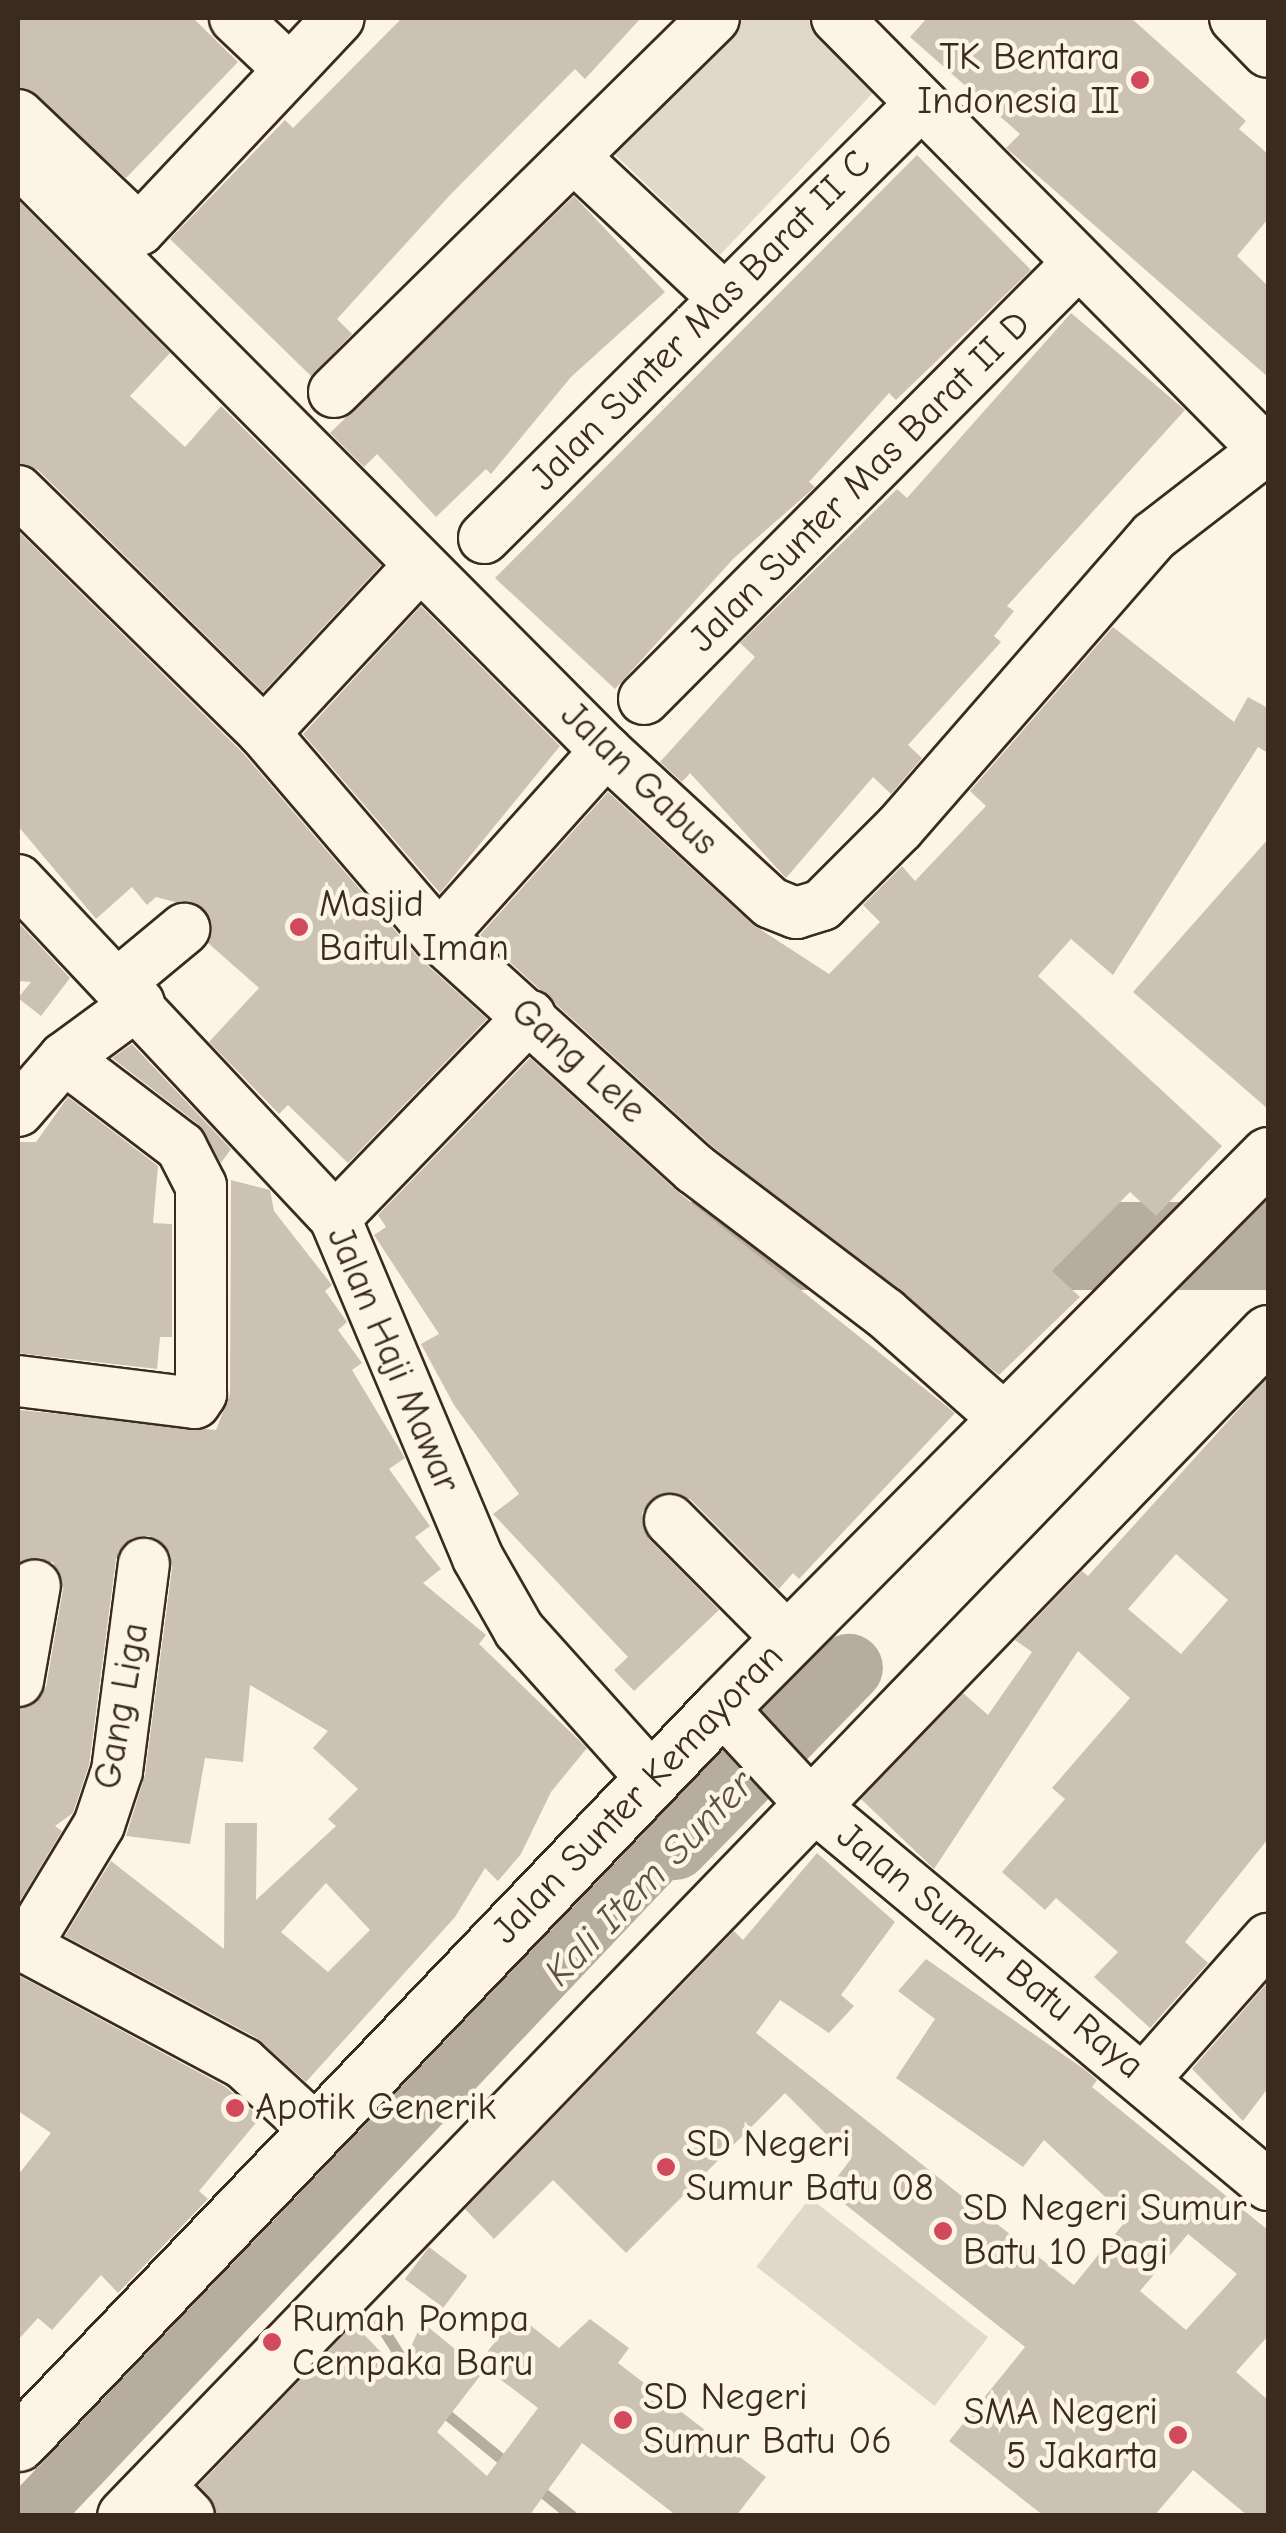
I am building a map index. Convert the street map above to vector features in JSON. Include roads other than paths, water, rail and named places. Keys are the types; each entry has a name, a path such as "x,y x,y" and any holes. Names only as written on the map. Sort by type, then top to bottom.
{"main road":[{"name":"Jalan Sunter Kemayoran","path":"18,2443 652,1778 725,1712 790,1640 1268,1156"},
{"path":"157,2505 801,1794 1268,1333"}],"street":[{"path":"235,18 289,69"},
{"path":"18,115 129,228 139,230 339,18"},
{"path":"334,392 576,160 714,18"},
{"path":"837,18 1076,265 1267,449"},
{"path":"1235,18 1268,52"},
{"name":"Jalan Sunter Mas Barat II C","path":"484,538 723,296 920,105"},
{"name":"Jalan Gabus","path":"18,160 606,751 770,903 796,914 822,905 1154,536 1267,449"},
{"path":"576,160 723,296"},
{"name":"Jalan Sunter Mas Barat II D","path":"644,699 1076,265"},
{"name":"Gang Lele","path":"18,494 264,733 438,937 530,1016 695,1169 885,1312 1006,1422"},
{"path":"264,733 420,565"},
{"path":"438,937 606,751"},
{"name":"Jalan Haji Mawar","path":"18,880 129,993 335,1218 478,1558 520,1630 652,1778"},
{"path":"18,1111 184,929"},
{"path":"335,1218 530,1016"},
{"path":"18,1381 196,1404 200,1394 201,1186 181,1147 64,1058"},
{"path":"670,1520 790,1640"},
{"name":"Gang Liga","path":"21,1945 98,1825 117,1771 144,1564"},
{"path":"18,1681 35,1585"},
{"name":"Jalan Sumur Batu Raya","path":"725,1712 801,1794 1145,2078 1268,2185"},
{"path":"1145,2078 1268,1939"},
{"path":"21,1945 243,2063 314,2129"}],"water":[{"path":"549,1202 1268,1202 1268,1290 549,1290"},
{"path":"720,1753 744,1783 744,1805 72,2515 18,2515 18,2488"}],"waterway":[{"name":"Kali Item Sunter","path":"675,1846 849,1668"},
{"path":"374,2315 412,2375"},
{"path":"439,2408 510,2466"},
{"path":"536,2487 572,2516"}],"place":[{"name":"TK Bentara Indonesia II","path":"1140,80"},
{"name":"Masjid Baitul Iman","path":"299,927"},
{"name":"Apotik Generik","path":"235,2108"},
{"name":"SD Negeri Sumur Batu 08","path":"666,2167"},
{"name":"SD Negeri Sumur Batu 10 Pagi","path":"943,2231"},
{"name":"Rumah Pompa Cempaka Baru","path":"272,2342"},
{"name":"SD Negeri Sumur Batu 06","path":"623,2420"},
{"name":"SMA Negeri 5 Jakarta","path":"1178,2435"}]}
